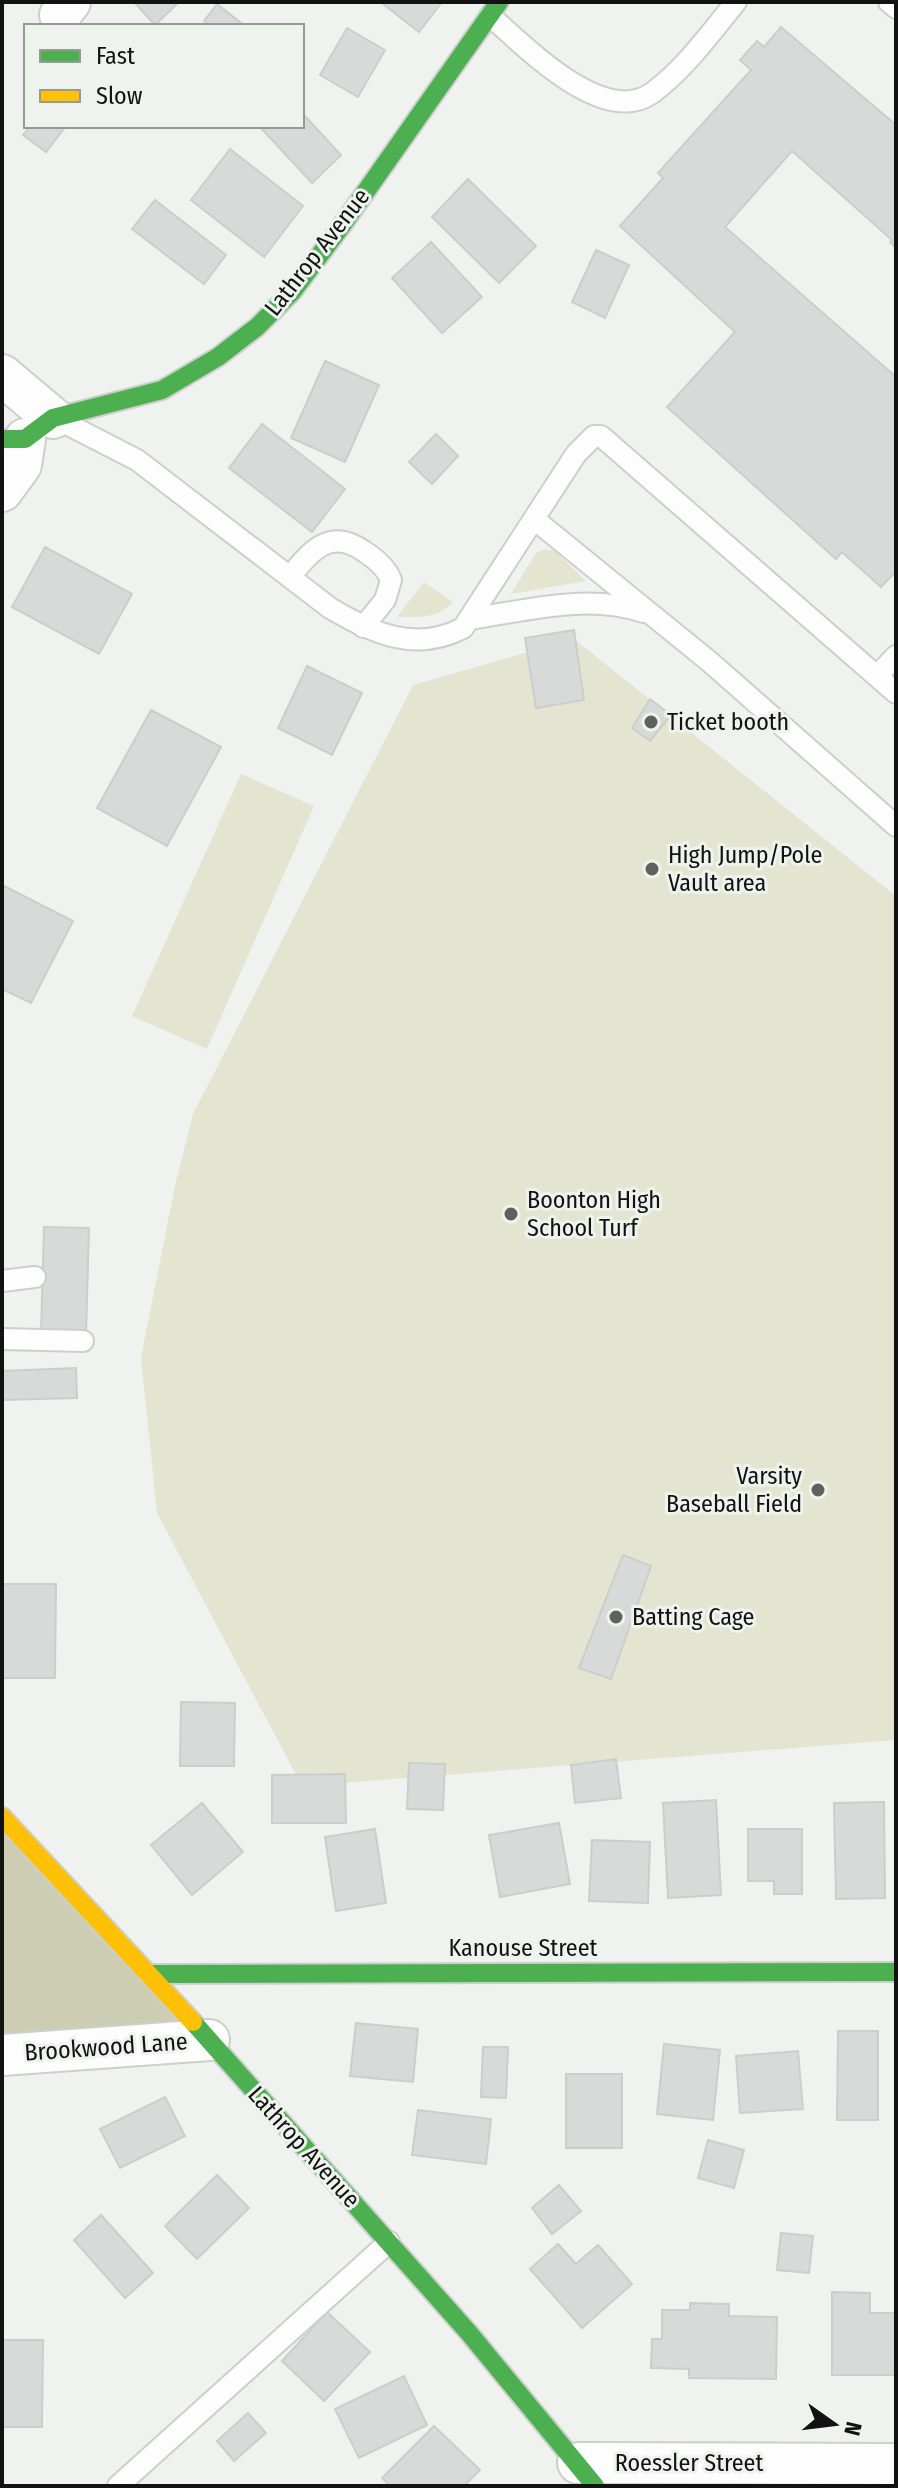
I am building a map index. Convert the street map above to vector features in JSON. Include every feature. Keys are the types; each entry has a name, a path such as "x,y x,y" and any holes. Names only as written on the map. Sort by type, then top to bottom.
{"street":[{"name":"Lathrop Avenue","path":"27,432 162,390 218,357 257,327 292,292 343,224 494,9"},
{"path":"2,375 27,432 21,465 2,491"},
{"name":"Lathrop Avenue","path":"2,1817 151,1974 469,2333 587,2474"},
{"name":"Kanouse Street","path":"151,1974 896,1972"},
{"name":"Brookwood Lane","path":"2,2055 209,2040"},
{"name":"Roessler Street","path":"587,2474 896,2464"}],"lane":[{"path":"494,9 566,79 597,96 631,102 650,95 685,63 736,2"},
{"path":"889,2 896,8"},
{"path":"27,432 137,460 330,608 363,627 395,637 421,639 463,628 580,449 594,436 601,436 896,693"},
{"path":"534,519 710,662 896,826"},
{"path":"290,577 314,551 328,542 345,541 361,549 381,565 391,580 385,600 363,627"},
{"path":"469,619 604,603 639,611 662,623"},
{"path":"877,676 896,656"},
{"path":"2,1281 35,1277"},
{"path":"2,1339 83,1341"},
{"path":"118,2486 389,2242"}],"green space":[{"path":"545,549 555,551 586,581 511,594 536,553"},
{"path":"424,582 453,602 435,614 397,617"},
{"path":"574,639 896,896 896,1740 302,1786 157,1513 141,1358 174,1190 193,1114 413,685"},
{"path":"241,774 314,806 207,1049 132,1016"},
{"path":"2,1822 203,2040 2,2068"}],"building":[{"path":"134,2 179,2 156,24"},
{"path":"384,2 442,2 419,32"},
{"path":"217,4 242,24 208,24 204,21"},
{"path":"781,27 896,125 896,248 890,242 892,240 792,151 725,227 896,377 896,571 881,587 842,552 836,559 667,407 735,332 620,226 663,178 658,173 751,70 740,60 757,41 764,47"},
{"path":"347,28 385,50 358,97 320,75"},
{"path":"304,115 341,155 312,183 261,128 304,128"},
{"path":"28,128 64,128 46,152 23,135"},
{"path":"230,149 303,206 264,257 191,200"},
{"path":"468,179 536,246 499,283 432,217"},
{"path":"155,200 226,255 204,284 132,229"},
{"path":"431,242 482,297 442,333 392,278"},
{"path":"596,250 629,265 605,318 572,302"},
{"path":"325,361 379,385 345,462 291,438"},
{"path":"262,424 345,489 312,532 229,468"},
{"path":"436,434 458,456 432,484 409,462"},
{"path":"45,547 132,594 99,654 12,607"},
{"path":"574,630 584,700 536,708 525,638"},
{"path":"307,666 362,693 332,755 278,728"},
{"name":"Ticket booth","path":"650,699 671,715 650,741 632,728"},
{"path":"151,710 221,747 167,846 97,808"},
{"path":"4,886 73,921 31,1003 2,989"},
{"path":"44,1227 89,1228 86,1334 41,1333"},
{"path":"76,1368 77,1398 2,1400 2,1371"},
{"name":"Batting Cage","path":"623,1555 651,1566 611,1679 579,1668"},
{"path":"2,1584 56,1584 55,1678 2,1678"},
{"path":"181,1702 235,1703 234,1766 180,1766"},
{"path":"616,1759 621,1798 575,1803 571,1765"},
{"path":"409,1763 445,1764 443,1810 407,1809"},
{"path":"345,1774 346,1823 272,1823 272,1775"},
{"path":"716,1800 721,1895 668,1898 663,1803"},
{"path":"884,1802 885,1898 836,1899 834,1803"},
{"path":"202,1803 243,1852 192,1895 151,1845"},
{"path":"559,1823 570,1884 500,1897 489,1835"},
{"path":"375,1829 386,1903 336,1911 325,1837"},
{"path":"748,1829 802,1829 802,1894 774,1894 774,1881 748,1881"},
{"path":"592,1840 650,1842 648,1903 589,1901"},
{"path":"356,2023 418,2029 413,2082 350,2076"},
{"path":"838,2031 878,2031 878,2120 837,2120"},
{"path":"664,2044 720,2050 713,2120 657,2114"},
{"path":"483,2047 508,2047 506,2098 481,2097"},
{"path":"798,2051 803,2109 740,2113 736,2056"},
{"path":"566,2074 622,2074 622,2148 566,2148"},
{"path":"165,2097 185,2136 120,2168 100,2129"},
{"path":"418,2110 491,2119 486,2164 412,2155"},
{"path":"708,2140 744,2150 734,2188 698,2178"},
{"path":"217,2175 249,2208 197,2259 165,2226"},
{"path":"559,2185 581,2211 552,2234 532,2208"},
{"path":"101,2215 153,2273 125,2298 74,2240"},
{"path":"781,2233 813,2236 809,2273 777,2270"},
{"path":"558,2244 576,2264 598,2245 632,2284 582,2328 530,2269"},
{"path":"832,2292 870,2293 870,2313 896,2313 896,2375 832,2375"},
{"path":"690,2303 729,2304 729,2316 777,2317 776,2379 689,2378 689,2369 651,2368 652,2339 662,2339 662,2310 690,2310"},
{"path":"327,2312 370,2352 324,2401 282,2361"},
{"path":"2,2340 43,2340 42,2427 2,2427"},
{"path":"404,2376 427,2425 359,2458 335,2409"},
{"path":"248,2413 266,2433 234,2461 217,2441"},
{"path":"434,2426 480,2470 464,2486 390,2486 382,2478"}],"traffic: fast":[{"path":"2,439 25,439 53,418 162,390 218,357 257,327 292,292 343,224 499,2"},
{"path":"151,1974 896,1972"},
{"path":"193,2022 469,2333 595,2486"}],"traffic: slow":[{"path":"2,1817 193,2022"}],"place":[{"name":"Ticket booth","path":"651,722"},
{"name":"High Jump/Pole Vault area","path":"652,869"},
{"name":"Boonton High School Turf","path":"511,1214"},
{"name":"Varsity Baseball Field","path":"818,1490"},
{"name":"Batting Cage","path":"616,1617"}]}
